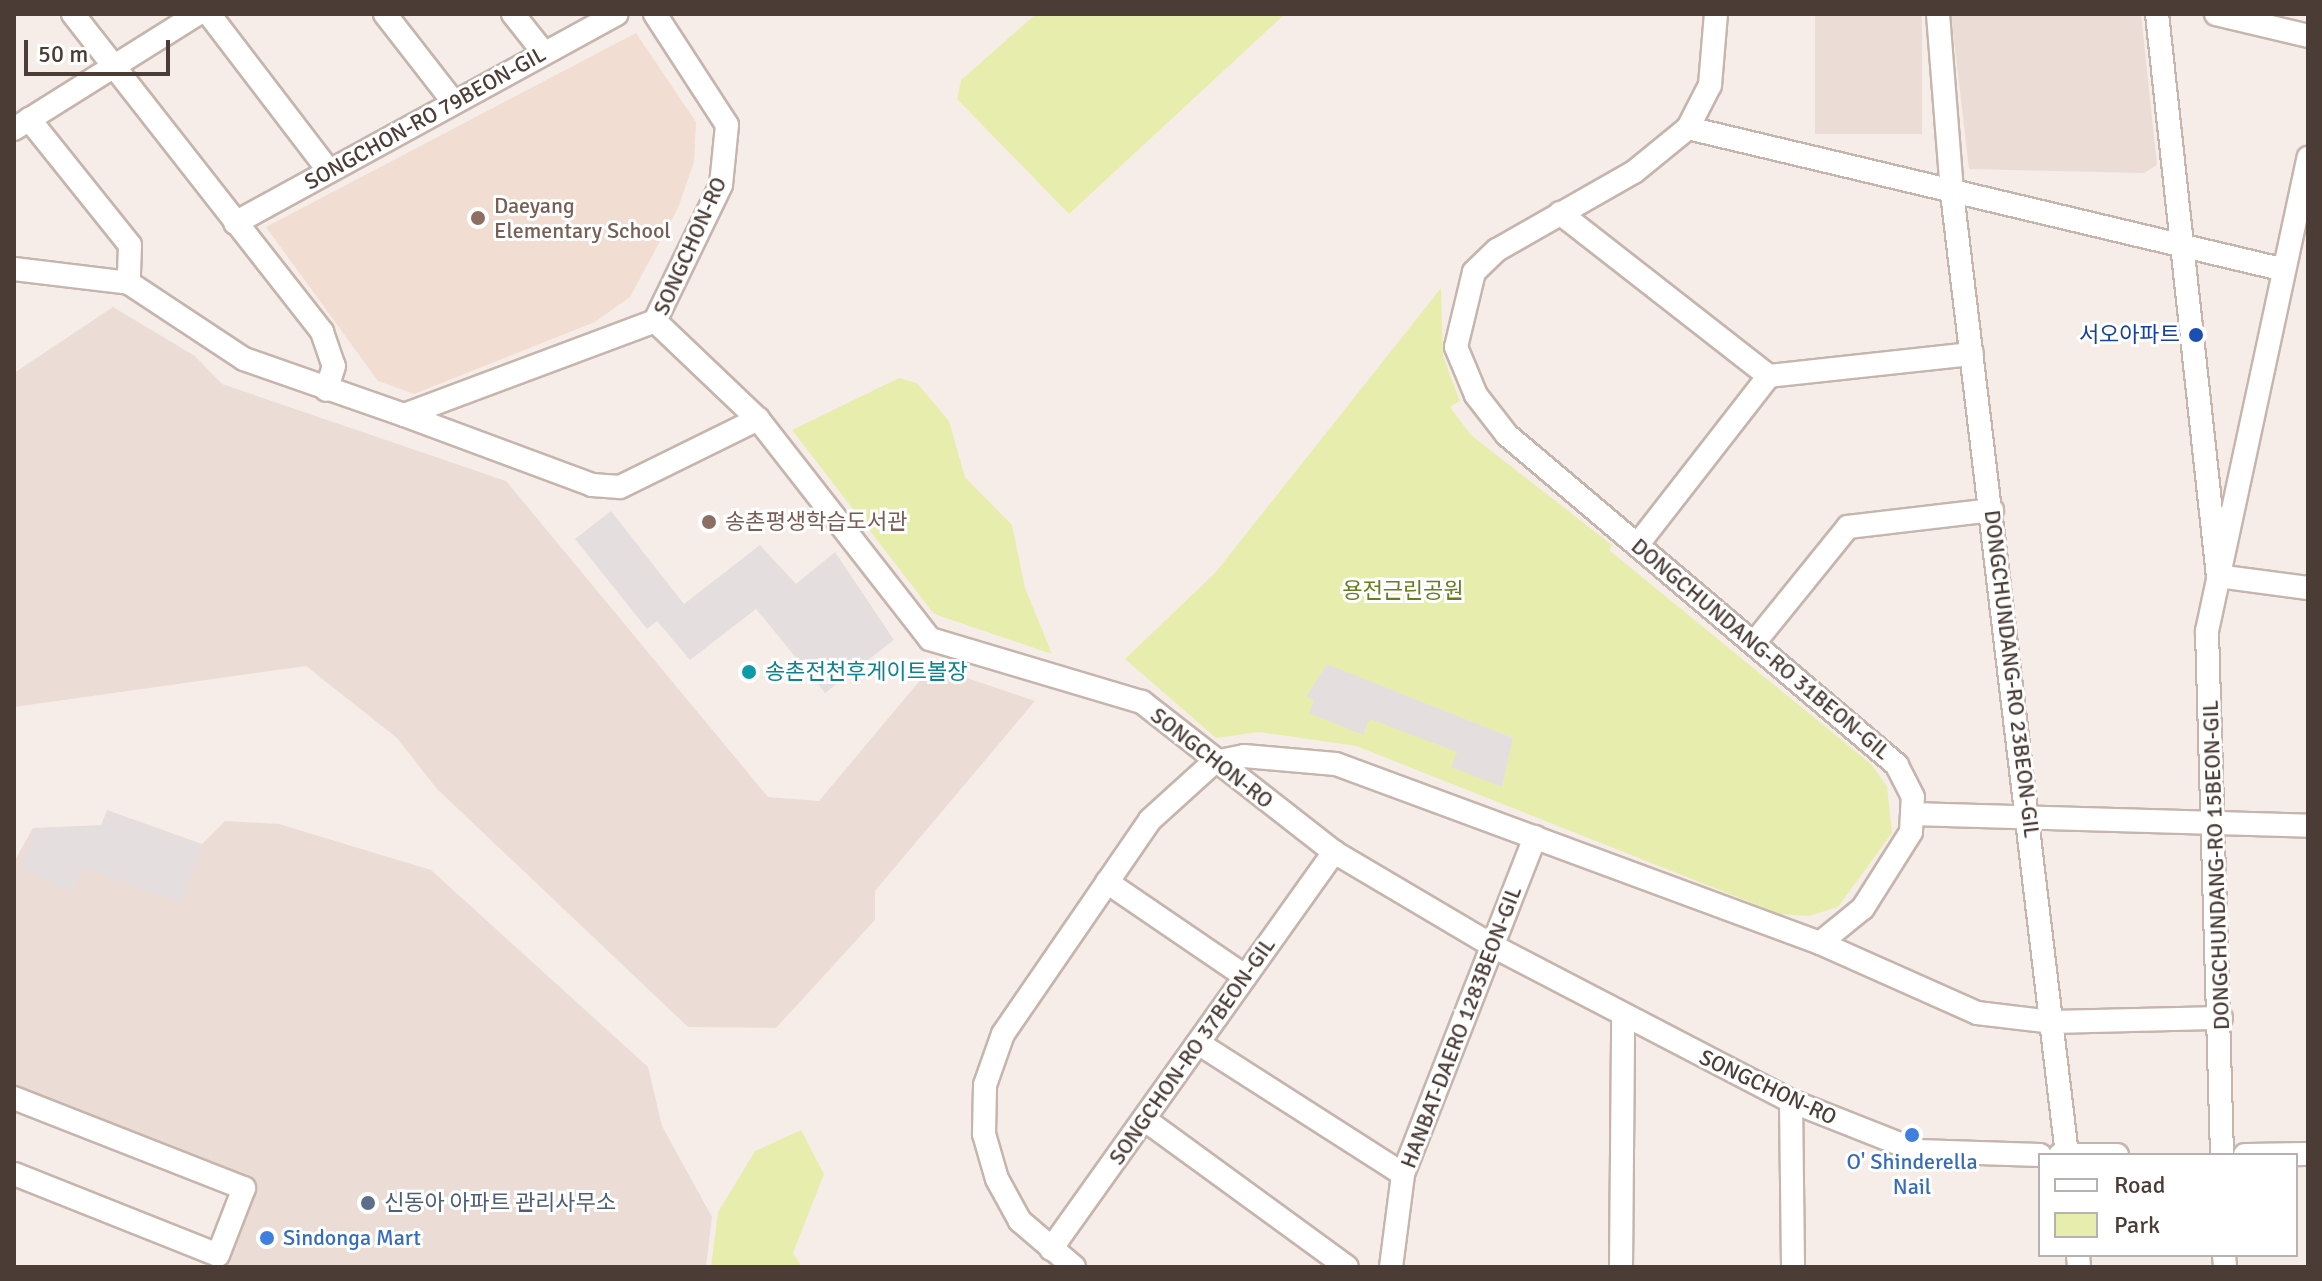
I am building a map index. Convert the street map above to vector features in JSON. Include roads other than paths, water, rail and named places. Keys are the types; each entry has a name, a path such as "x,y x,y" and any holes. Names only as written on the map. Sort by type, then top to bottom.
{"street":[{"path":"73,14 322,332 334,366 326,390"},
{"path":"129,283 130,245 22,124 197,14"},
{"path":"209,14 329,171"},
{"path":"385,14 452,100"},
{"path":"513,14 544,53"},
{"name":"SONGCHON-RO 79BEON-GIL","path":"235,223 452,100 617,14"},
{"name":"SONGCHON-RO","path":"655,14 727,125 721,185 655,321 758,419 930,639 1142,702 1214,762 1334,852 1493,946 1791,1101 1917,1151 2038,1155"},
{"name":"DONGCHUNDANG-RO 31BEON-GIL","path":"1716,14 1710,85 1688,128 1634,172 1560,213 1474,272 1456,347 1476,395 1507,435 1897,765 1914,814"},
{"name":"DONGCHUNDANG-RO 23BEON-GIL","path":"1938,14 1952,193 2030,817 2067,1153"},
{"name":"DONGCHUNDANG-RO 15BEON-GIL","path":"2157,14 2178,243 2218,576"},
{"path":"2216,14 2308,36"},
{"path":"1688,128 2281,269"},
{"name":"DONGCHUNDANG-RO 15BEON-GIL","path":"2222,1153 2218,821 2207,631 2281,269 2308,158"},
{"path":"1560,213 1769,376 1972,354"},
{"path":"14,269 129,283 244,359 592,485 620,487 758,419"},
{"path":"404,415 655,321"},
{"path":"1638,544 1769,376"},
{"path":"1754,643 1848,527 1992,510"},
{"path":"2218,576 2308,588"},
{"path":"1074,1267 1020,1221 997,1179 984,1134 985,1085 1003,1034 1150,820 1214,762 1244,756 1336,764 1820,943 1977,1013 2053,1022 2221,1018"},
{"path":"1820,943 1863,908 1911,832 1914,814 2308,826"},
{"name":"HANBAT-DAERO 1283BEON-GIL","path":"1391,1267 1403,1174 1535,837"},
{"name":"SONGCHON-RO 37BEON-GIL","path":"1051,1249 1334,852"},
{"path":"1107,882 1245,976"},
{"path":"1621,1267 1623,1015"},
{"path":"1198,1043 1403,1174"},
{"path":"14,1098 244,1188 218,1255 192,1257 14,1174"},
{"path":"1791,1101 1793,1267"},
{"path":"1144,1119 1347,1267"}],"place":[{"name":"Daeyang Elementary School","path":"478,218"},
{"name":"서오아파트","path":"2196,335"},
{"name":"송촌평생학습도서관","path":"709,522"},
{"name":"송촌전천후게이트볼장","path":"749,672"},
{"name":"O' Shinderella Nail","path":"1912,1135"},
{"name":"신동아 아파트 관리사무소","path":"368,1203"},
{"name":"Sindonga Mart","path":"267,1238"}],"park label":[{"name":"용전근린공원","path":"1403,591"}]}
